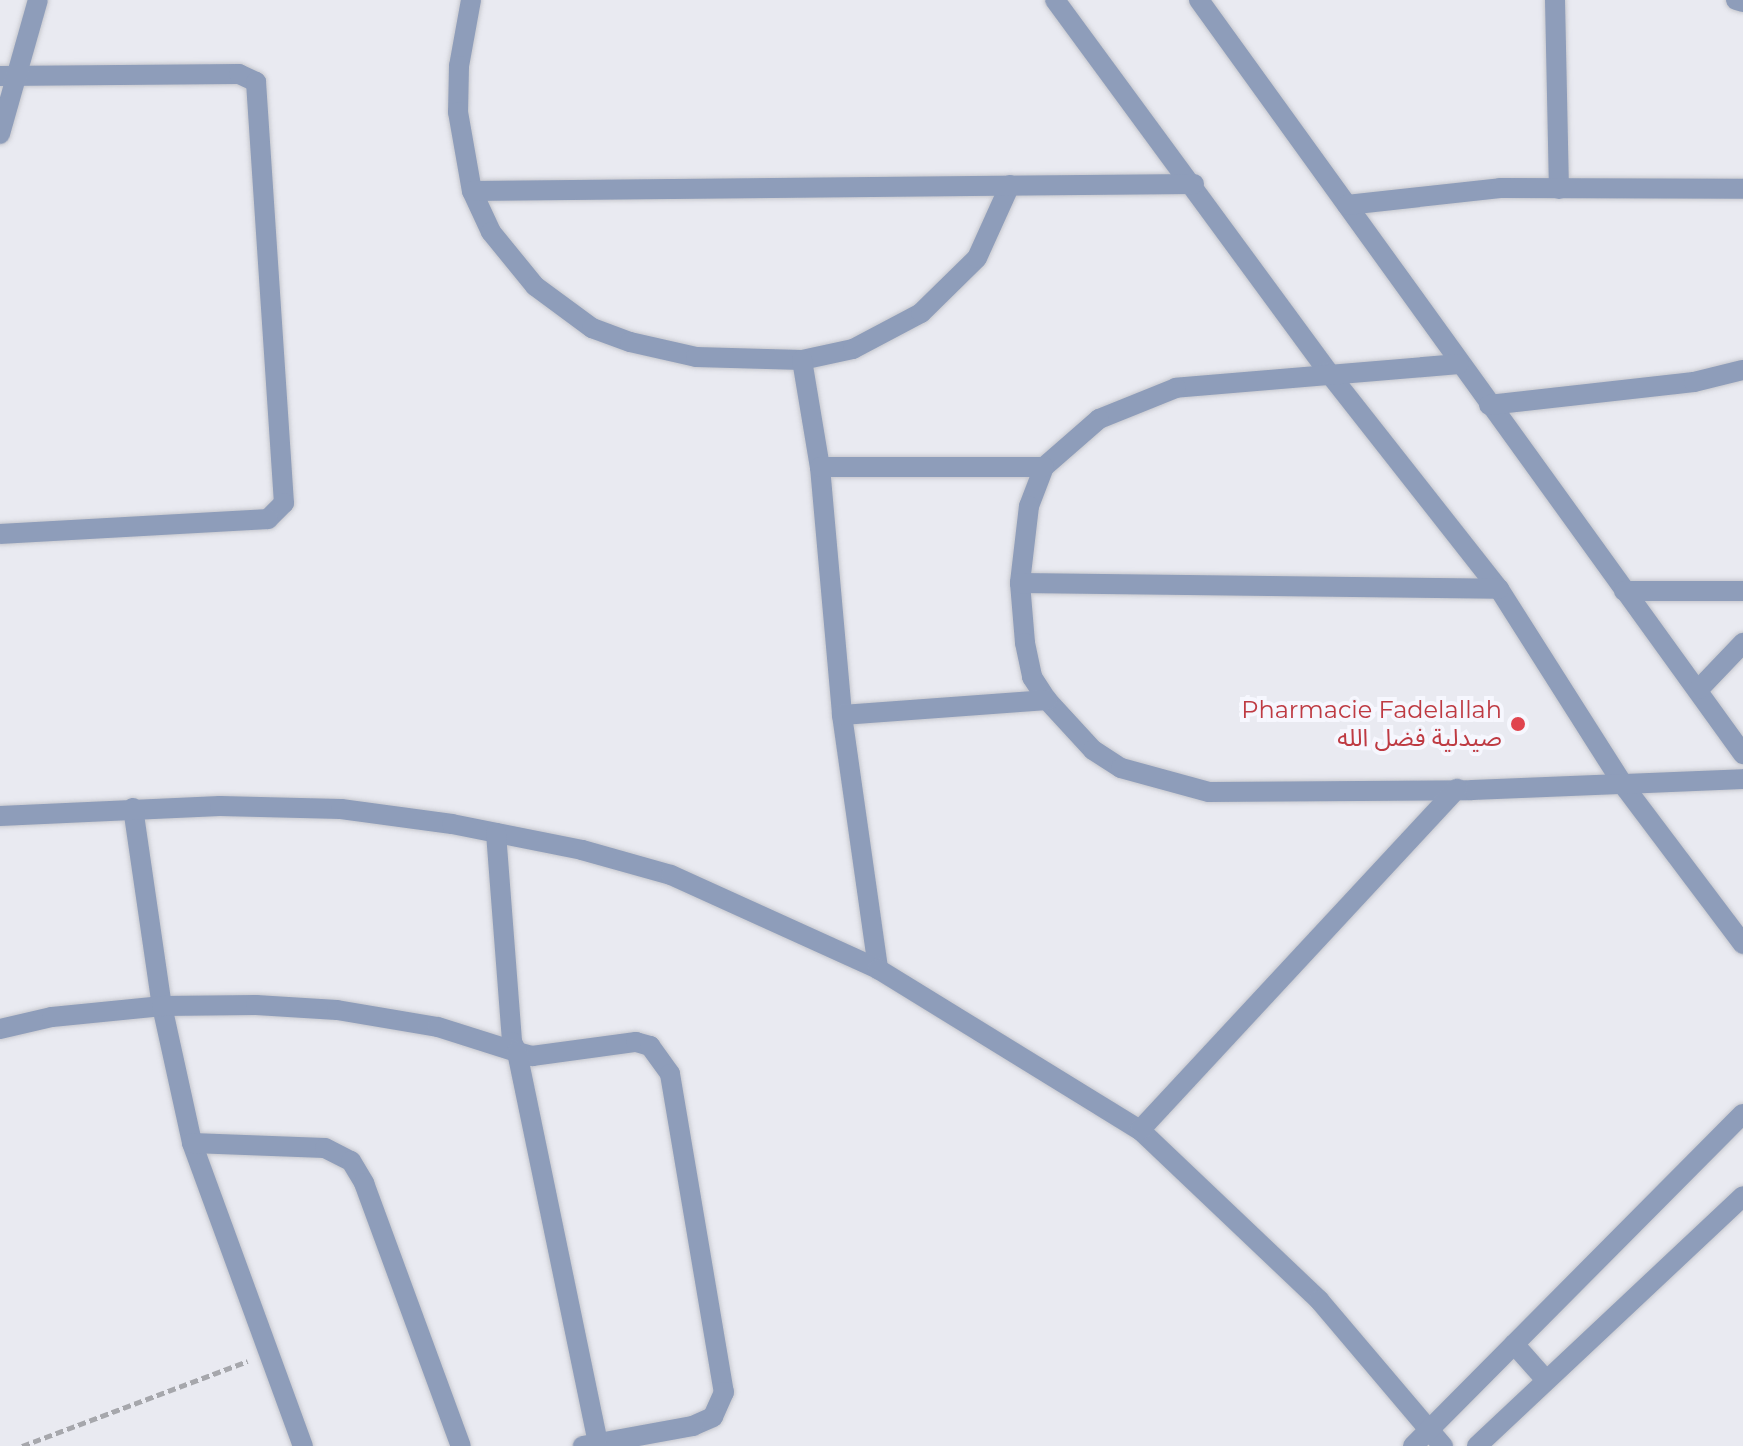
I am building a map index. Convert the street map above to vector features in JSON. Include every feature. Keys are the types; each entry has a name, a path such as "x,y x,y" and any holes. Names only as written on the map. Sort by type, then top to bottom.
{"street":[{"path":"0,134 10,75 38,0"},
{"path":"471,0 459,66 458,112 472,191 491,232 535,286 592,328 696,357 802,360 853,349 921,313 977,258 1010,185"},
{"path":"1055,0 1194,184 1328,372 1499,589 1624,786 1743,944"},
{"path":"1199,0 1743,754"},
{"path":"1555,0 1559,189"},
{"path":"1736,0 1743,2"},
{"path":"0,534 268,519 284,503 256,82 239,74 10,75"},
{"path":"472,191 1194,184"},
{"path":"1347,205 1500,188 1743,189"},
{"path":"802,360 820,467 842,715 878,969"},
{"path":"1459,364 1328,372 1176,388 1099,419 1044,467 1029,506 1020,583 1032,677 1047,700 1093,750 1121,768 1182,788 1268,793 1624,786 1743,779"},
{"path":"1489,405 1694,382 1743,370"},
{"path":"820,467 1044,467"},
{"path":"1020,583 1499,589"},
{"path":"1624,591 1743,591"},
{"path":"1699,689 1743,643"},
{"path":"842,715 1047,700"},
{"path":"1140,1130 1457,789"},
{"path":"0,816 133,808 341,809 496,833 671,875 878,969 1140,1130 1319,1300 1436,1438"},
{"path":"133,808 162,1006 192,1143 303,1446"},
{"path":"0,1029 52,1017 162,1006 337,1010 438,1027 517,1052 532,1056 636,1042 650,1046 670,1074 724,1392 713,1417 694,1436 590,1443 517,1052 512,1042 496,833"},
{"path":"1413,1446 1436,1438 1514,1344 1743,1114"},
{"path":"192,1143 325,1148 351,1161 364,1183 461,1446"},
{"path":"1477,1446 1743,1196"},
{"path":"1514,1344 1546,1380"}],"path":[{"path":"22,1446 268,1353"}],"place":[{"name":"Pharmacie Fadelallah صيدلية فضل الله","path":"1518,724"}]}
